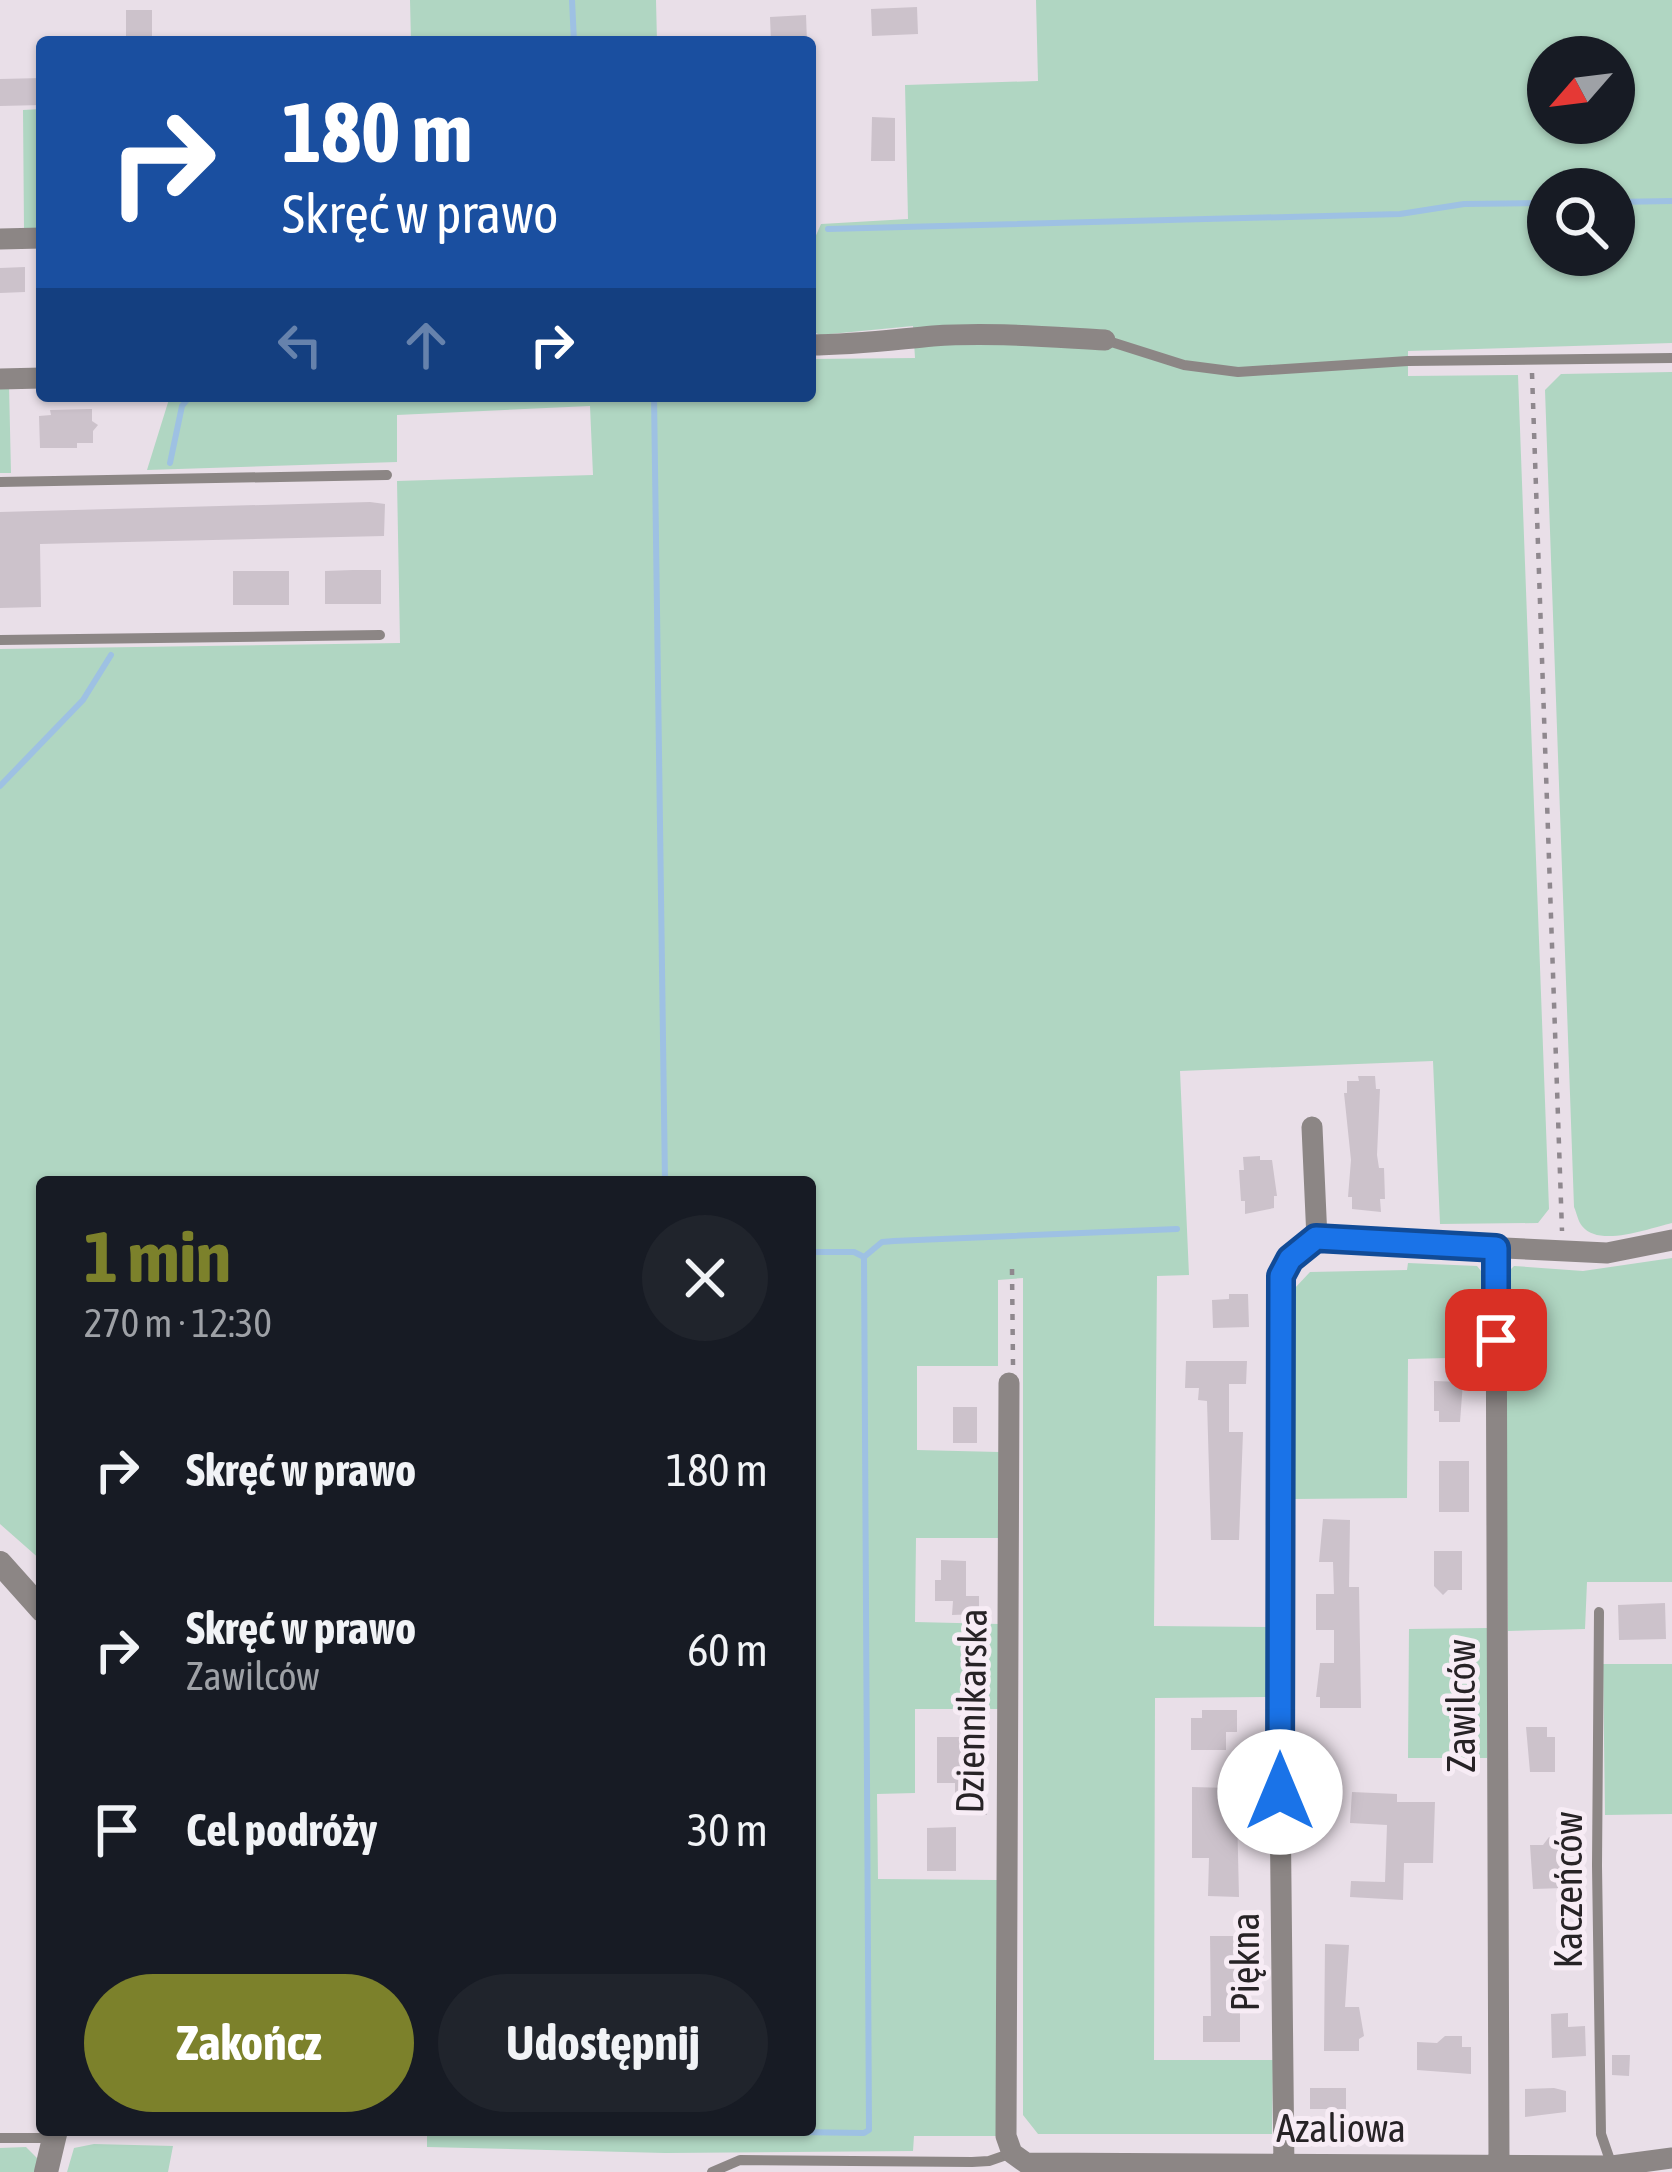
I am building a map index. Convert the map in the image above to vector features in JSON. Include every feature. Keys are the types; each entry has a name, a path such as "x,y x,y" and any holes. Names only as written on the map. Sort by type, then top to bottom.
{"street":[{"path":"0,239 36,238"},
{"path":"816,345 868,346 986,334 1105,340"},
{"path":"0,379 36,378"},
{"path":"1312,1127 1316,1238 1607,1252 1672,1240"},
{"name":"Piękna","path":"1284,2168 1281,1276 1290,1259 1316,1238"},
{"name":"Zawilców","path":"1496,1248 1499,2165"},
{"name":"Dziennikarska","path":"1010,1383 1004,2025 1006,2136 1012,2152"},
{"path":"0,1563 36,1603"},
{"path":"46,2172 55,2136"},
{"name":"Azaliowa","path":"1012,2152 1026,2163 1284,2168 1499,2165 1612,2169 1672,2158"}],"lane":[{"path":"1105,340 1184,365 1238,372 1408,361 1672,358"},
{"path":"0,482 387,475"},
{"path":"0,640 380,635"},
{"name":"Kaczeńców","path":"1599,1612 1601,2134 1612,2169"},
{"path":"0,2138 36,2135"},
{"path":"712,2172 740,2160 989,2162 1012,2152"}],"path":[{"path":"1532,362 1563,1249"},
{"path":"1010,1383 1012,1269"}],"green space":[{"path":"410,0 656,0 657,36 411,36"},
{"path":"1036,0 1672,0 1672,343 1408,351 1408,376 1518,375 1549,1209 1538,1223 1440,1224 1433,1061 1180,1071 1189,1275 1157,1276 1154,1626 1268,1627 1267,1697 1155,1698 1154,2060 1273,2060 1272,2134 1038,2134 1023,2115 1023,1278 998,1280 998,1366 917,1366 917,1450 999,1452 999,1538 916,1538 915,1622 999,1624 999,1709 915,1709 915,1793 877,1794 878,1879 997,1880 996,2136 914,2136 913,2151 665,2153 427,2147 427,2136 816,2136 816,1176 36,1176 36,1556 0,1524 0,649 400,643 397,481 593,475 590,406 397,415 397,462 147,470 168,402 816,402 816,359 915,358 913,326 816,333 816,235 821,224 908,219 905,85 1038,81"},
{"path":"36,109 36,229 24,229 23,110"},
{"path":"1672,372 1672,1223 1600,1236 1582,1226 1574,1207 1545,390 1561,374"},
{"path":"9,385 11,473 0,473 0,386"},
{"path":"1672,1258 1672,1582 1587,1582 1585,1629 1508,1631 1504,1276 1514,1266 1583,1271"},
{"path":"1408,1263 1477,1266 1486,1277 1487,1357 1408,1359 1407,1498 1294,1499 1294,1289 1310,1272 1407,1270"},
{"path":"1487,1628 1487,1758 1408,1758 1409,1629"},
{"path":"1603,1664 1672,1664 1672,1814 1605,1815"},
{"path":"173,2146 168,2172 67,2172 74,2148"},
{"path":"26,2147 40,2161 37,2172 0,2172 0,2148"}],"building":[{"path":"917,7 918,34 872,36 871,9"},
{"path":"126,10 152,10 152,36 126,36"},
{"path":"806,15 807,36 771,36 770,17"},
{"path":"36,78 36,105 0,106 0,79"},
{"path":"872,117 895,118 895,161 871,161"},
{"path":"25,267 25,292 0,293 0,268"},
{"path":"92,409 92,421 98,425 93,443 40,448 39,416 51,415 50,410"},
{"path":"385,504 384,536 40,544 41,607 0,608 0,512"},
{"path":"381,570 381,604 325,604 325,571"},
{"path":"233,571 289,571 289,605 233,605"},
{"path":"1358,1076 1375,1076 1376,1089 1380,1089 1377,1155 1379,1168 1384,1168 1385,1199 1380,1199 1381,1212 1352,1209 1352,1197 1348,1197 1351,1160 1344,1093 1347,1081 1359,1081"},
{"path":"1260,1156 1260,1160 1272,1160 1274,1208 1245,1214 1239,1170 1244,1170 1243,1157"},
{"path":"1229,1294 1248,1294 1249,1327 1213,1328 1212,1300 1229,1299"},
{"path":"1186,1361 1247,1361 1246,1384 1229,1384 1229,1432 1243,1432 1239,1540 1211,1540 1207,1401 1198,1400 1199,1388 1185,1388"},
{"path":"1434,1381 1463,1382 1460,1422 1439,1422 1439,1411 1434,1411"},
{"path":"953,1407 977,1407 977,1443 953,1443"},
{"path":"1439,1461 1469,1461 1469,1512 1439,1512"},
{"path":"1323,1519 1350,1520 1349,1587 1359,1587 1361,1708 1320,1708 1320,1697 1316,1697 1320,1663 1334,1663 1334,1630 1316,1630 1316,1594 1334,1594 1333,1562 1319,1562"},
{"path":"1434,1551 1462,1551 1462,1590 1443,1595 1434,1586"},
{"path":"941,1560 966,1561 966,1596 979,1596 979,1614 952,1615 953,1601 935,1601"},
{"path":"1665,1603 1666,1639 1619,1640 1618,1605"},
{"path":"1202,1710 1237,1710 1237,1732 1226,1732 1226,1750 1191,1750 1191,1718 1202,1718"},
{"path":"1526,1727 1547,1727 1547,1737 1555,1737 1555,1772 1530,1772"},
{"path":"937,1737 969,1737 969,1769 978,1769 979,1796 987,1796 987,1815 955,1815 955,1783 937,1783"},
{"path":"1192,1787 1230,1788 1230,1811 1237,1812 1239,1897 1208,1896 1209,1858 1192,1858"},
{"path":"1352,1792 1397,1794 1397,1802 1435,1802 1433,1863 1404,1863 1403,1900 1350,1897 1351,1881 1385,1882 1387,1825 1350,1823"},
{"path":"956,1827 956,1871 927,1871 927,1828"},
{"path":"1549,1837 1566,1853 1564,1888 1533,1889 1530,1845 1543,1845"},
{"path":"1210,1936 1245,1936 1240,2042 1203,2042 1203,2016 1211,2016"},
{"path":"1325,1944 1349,1945 1345,2007 1359,2007 1364,2036 1359,2039 1359,2051 1324,2051"},
{"path":"1568,2013 1568,2027 1585,2026 1586,2056 1552,2058 1551,2014"},
{"path":"1445,2036 1462,2036 1462,2047 1471,2047 1471,2074 1417,2070 1417,2042 1437,2043"},
{"path":"1612,2055 1630,2055 1629,2076 1612,2075"},
{"path":"1310,2088 1346,2088 1346,2109 1310,2109"},
{"path":"1525,2089 1566,2091 1566,2112 1525,2117"}],"waterway":[{"path":"572,0 574,36"},
{"path":"1635,202 1672,201"},
{"path":"828,229 1400,214 1464,204 1527,203"},
{"path":"170,463 185,402"},
{"path":"654,402 665,1176"},
{"path":"0,786 83,700 111,655"},
{"path":"864,1257 882,1242 1177,1229"},
{"path":"816,1252 854,1252 864,1257"},
{"path":"816,2132 869,2130 864,1257"}],"route":[{"path":"1280,1792 1281,1276 1290,1259 1316,1238 1496,1248 1496,1340"}]}
